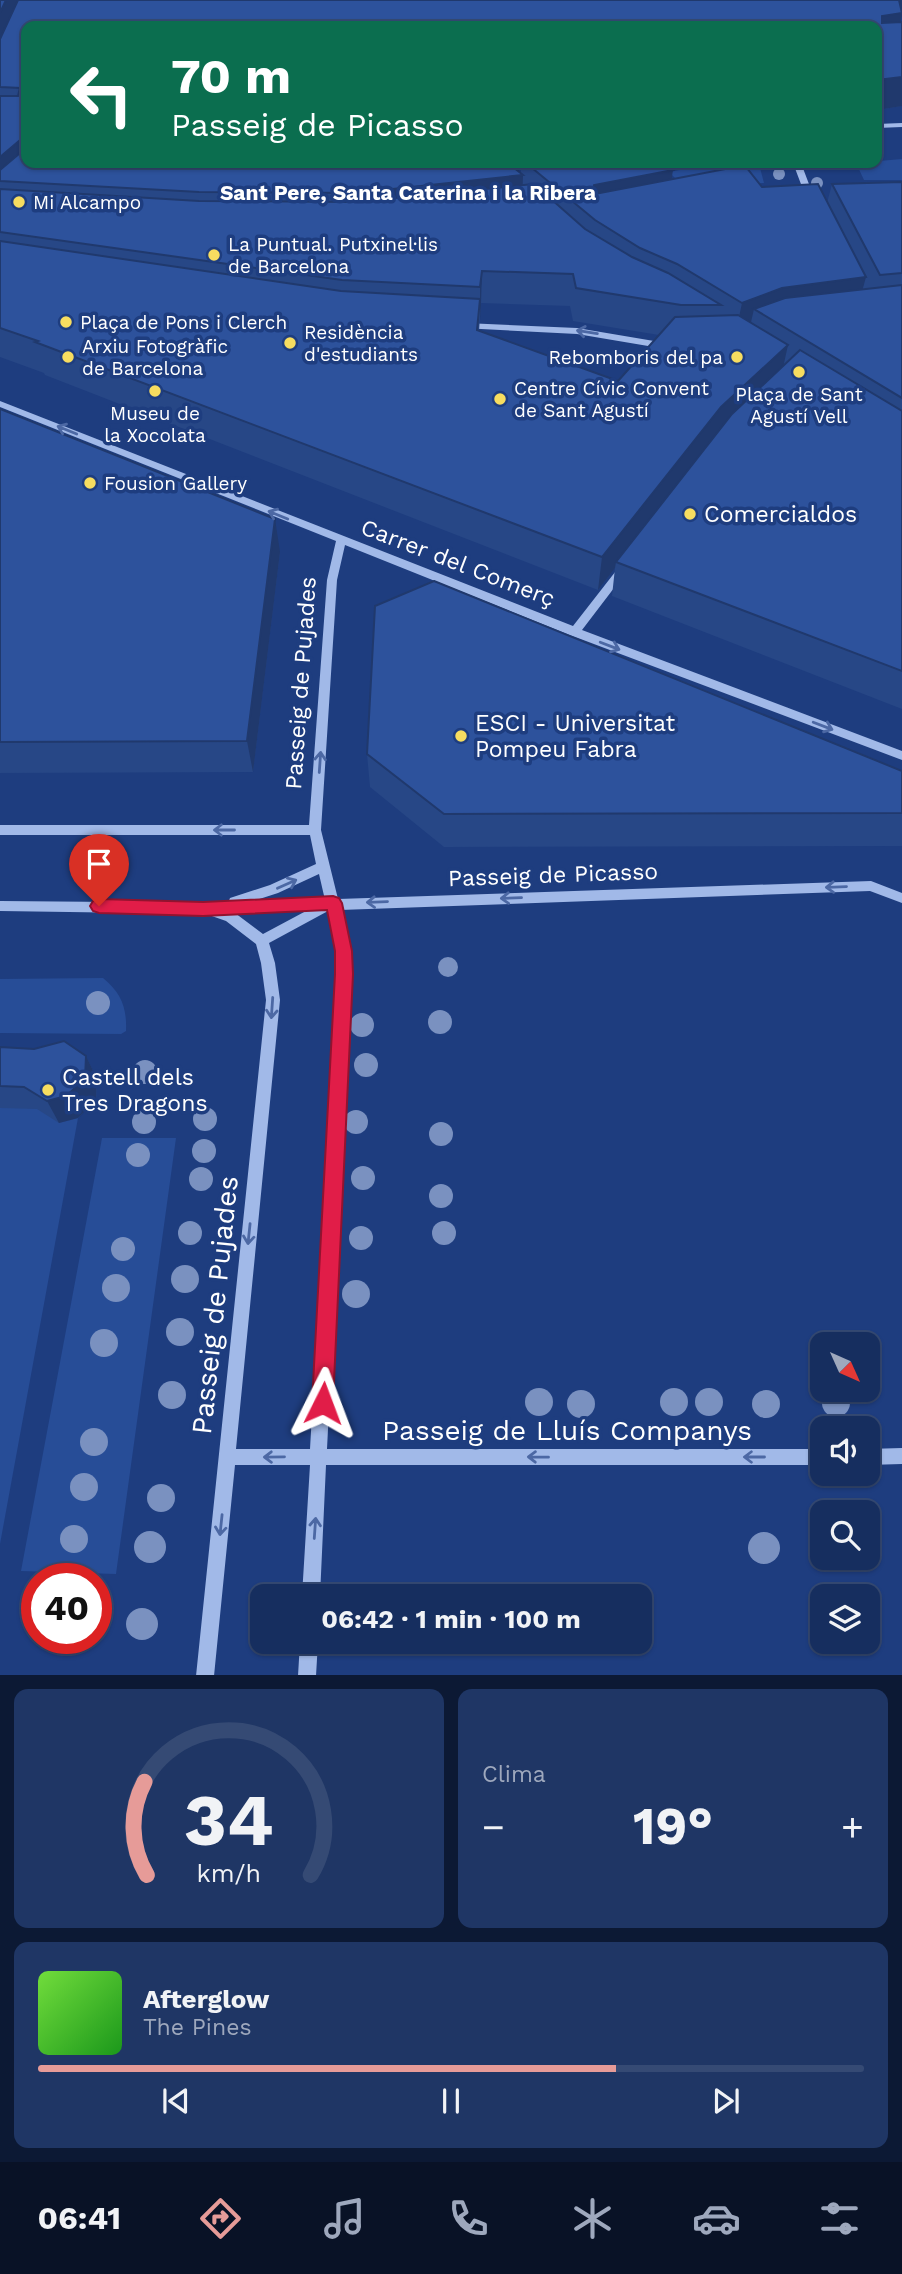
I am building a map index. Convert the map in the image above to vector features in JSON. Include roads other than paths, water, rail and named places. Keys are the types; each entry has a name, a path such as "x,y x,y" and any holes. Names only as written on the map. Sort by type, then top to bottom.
{"street":[{"path":"882,126 902,125"},
{"path":"799,168 815,212"},
{"path":"794,190 807,188"},
{"path":"460,326 577,331 654,344 680,343"},
{"name":"Carrer del Comerç","path":"0,404 574,632 902,757"},
{"name":"Passeig de Pujades","path":"333,903 321,867 315,830 332,580 341,540"},
{"path":"574,632 626,565"},
{"path":"0,830 315,830"},
{"path":"203,909 248,899 321,867"},
{"name":"Passeig de Picasso","path":"0,906 203,909 871,886 902,898"},
{"path":"262,941 333,903 344,951 312,1584"},
{"name":"Passeig de Picasso","path":"203,909 230,918 262,941"},
{"name":"Passeig de Pujades","path":"205,1675 273,1000 262,941"},
{"name":"Passeig de Lluís Companys","path":"228,1457 810,1457"},
{"path":"880,1457 902,1457"},
{"path":"307,1675 308,1654"}],"place":[{"name":"Mi Alcampo","path":"19,202"},
{"name":"La Puntual. Putxinel·lis de Barcelona","path":"214,255"},
{"name":"Plaça de Pons i Clerch","path":"66,322"},
{"name":"Residència d'estudiants","path":"290,343"},
{"name":"Arxiu Fotogràfic de Barcelona","path":"68,357"},
{"name":"Rebomboris del pa","path":"737,357"},
{"name":"Plaça de Sant Agustí Vell","path":"799,372"},
{"name":"Museu de la Xocolata","path":"155,391"},
{"name":"Centre Cívic Convent de Sant Agustí","path":"500,399"},
{"name":"Fousion Gallery","path":"90,483"},
{"name":"Comercialdos","path":"690,514"},
{"name":"ESCI - Universitat Pompeu Fabra","path":"461,736"},
{"name":"Castell dels Tres Dragons","path":"48,1090"}],"district":[{"name":"Sant Pere, Santa Caterina i la Ribera","path":"408,192"}]}
